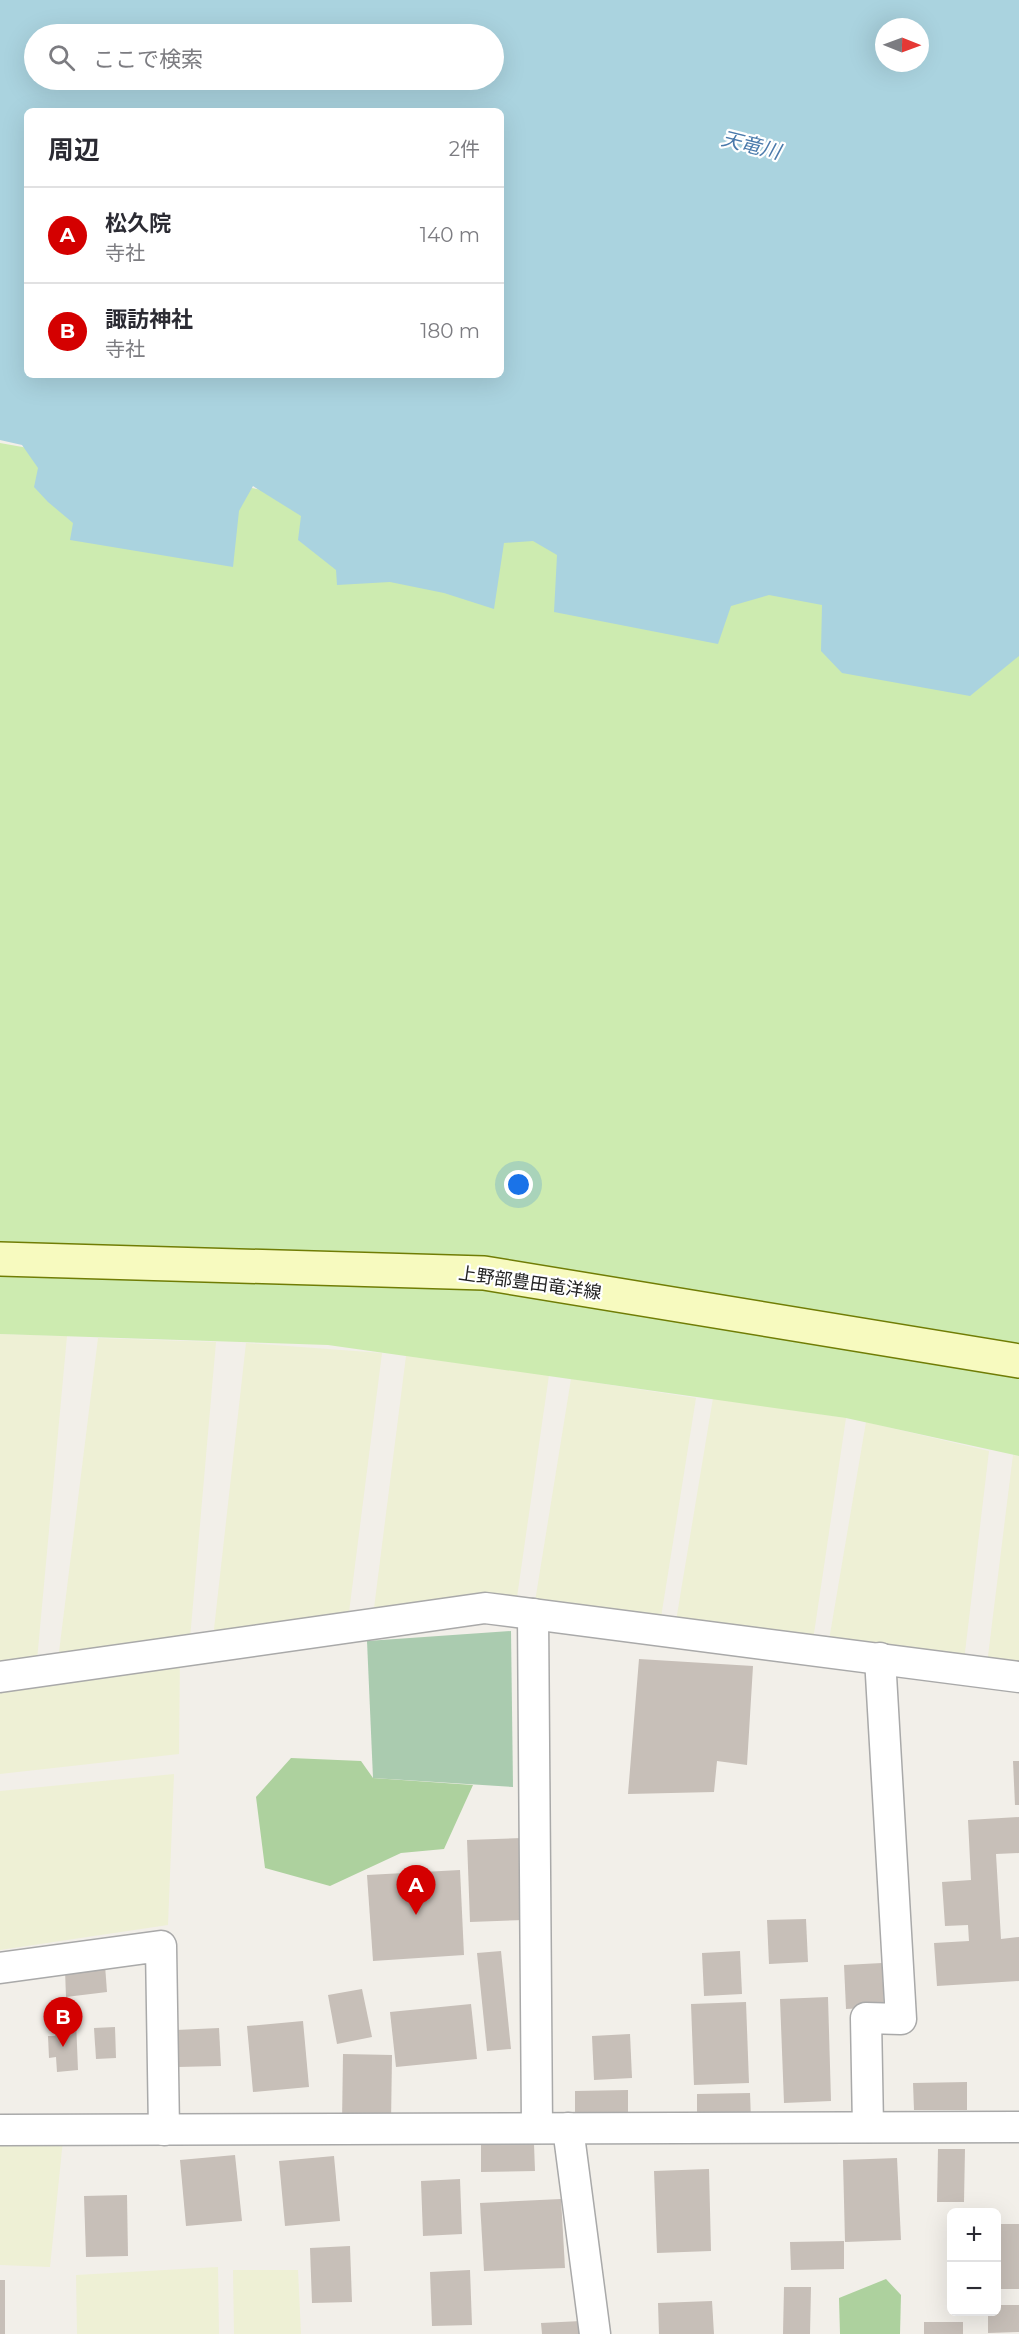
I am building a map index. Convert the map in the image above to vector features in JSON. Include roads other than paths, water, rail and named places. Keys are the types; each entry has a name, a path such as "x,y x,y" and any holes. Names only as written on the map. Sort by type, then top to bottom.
{"main road":[{"name":"上野部豊田竜洋線","path":"0,1259 484,1273 1019,1361"}],"street":[{"path":"0,1677 485,1608 1019,1677"},
{"path":"533,1614 537,2128"},
{"path":"868,2127 866,2018 901,2019 880,1658"},
{"path":"0,1968 161,1946 164,2130"},
{"path":"0,2130 1019,2127"},
{"path":"568,2128 595,2334"}],"water":[{"name":"天竜川","path":"0,0 1019,0 1019,656 970,696 842,673 821,651 822,605 769,595 731,606 718,644 554,612 557,555 533,541 504,543 494,609 444,593 390,582 337,585 336,570 298,540 301,516 253,486 239,511 233,567 70,540 73,523 34,487 38,468 22,445 0,440"}],"place":[{"name":"松久院","path":"416,1915"},
{"name":"諏訪神社","path":"63,2047"}]}
